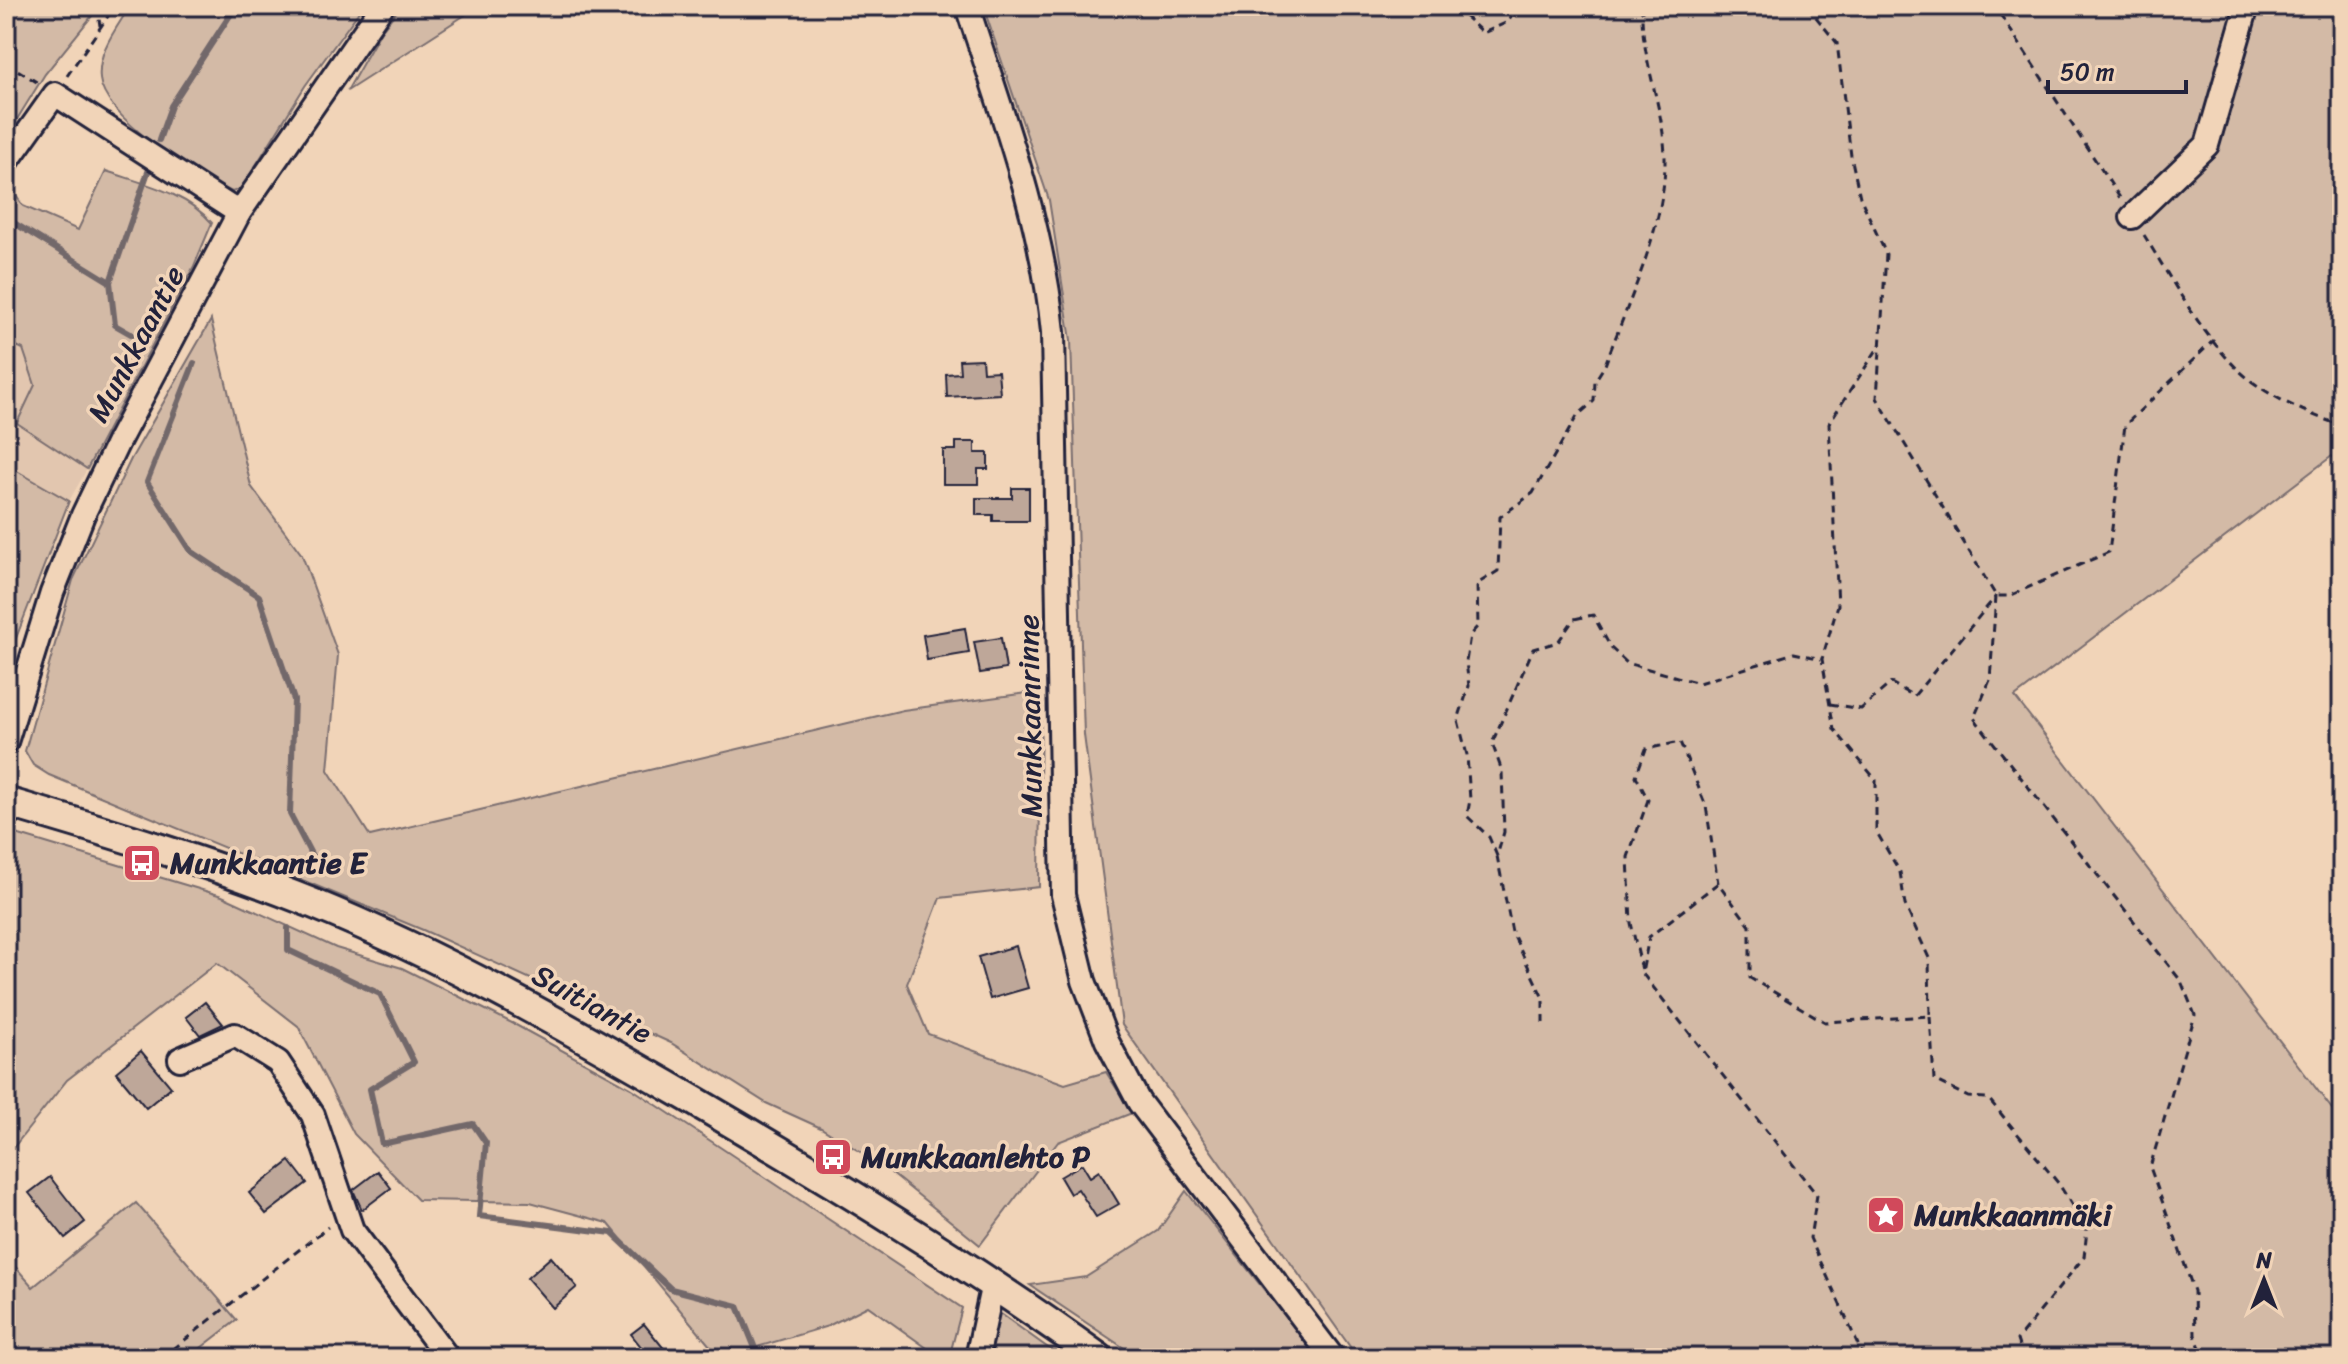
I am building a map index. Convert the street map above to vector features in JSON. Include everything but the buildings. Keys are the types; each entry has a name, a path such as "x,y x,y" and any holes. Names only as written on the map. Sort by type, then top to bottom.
{"main road":[{"name":"Suitiantie","path":"6,802 230,872 326,909 445,964 582,1036 786,1154 1099,1358"}],"street":[{"name":"Munkkaantie","path":"6,742 52,593 83,515 239,213 382,6"},
{"name":"Munkkaanrinne","path":"967,6 1035,217 1047,269 1053,332 1063,895 1084,981 1107,1041 1139,1102 1333,1358"},
{"path":"2132,217 2207,145 2247,6"},
{"path":"6,163 55,94 239,213"},
{"path":"180,1059 235,1035 278,1062 313,1115 352,1230 448,1358"},
{"path":"977,1358 992,1288"}],"path":[{"path":"97,6 100,27"},
{"path":"6,63 55,94 115,6"},
{"path":"1454,6 1461,16 1483,33 1508,22 1518,6"},
{"path":"1543,1023 1543,998 1512,932 1497,856 1489,837 1467,816 1470,800 1467,755 1458,720 1469,686 1466,662 1470,635 1478,626 1477,584 1498,571 1500,517 1533,493 1577,416 1594,401 1595,381 1605,365 1655,224 1665,166 1661,119 1641,29 1642,6"},
{"path":"1807,6 1837,43 1851,156 1860,197 1886,254 1877,398 1996,596 1990,680 1974,718 2181,981 2195,1015 2150,1167 2194,1291 2195,1335 2204,1358"},
{"path":"1990,6 2002,17 2214,340 2252,382 2306,413 2342,426"},
{"path":"1996,596 2009,596 2109,552 2125,425 2214,340"},
{"path":"1880,345 1829,423 1838,605 1822,659 1834,729 1876,780 1876,831 1900,872 1905,905 1929,958 1934,1080 1968,1097 1988,1098 2059,1184 2087,1230 2084,1257 2017,1340 2023,1358"},
{"path":"1830,704 1861,709 1891,683 1914,696 1996,596"},
{"path":"1497,856 1504,832 1502,771 1492,743 1533,649 1558,642 1574,619 1593,615 1611,648 1627,663 1699,683 1794,653 1822,659"},
{"path":"1864,1358 1810,1238 1817,1195 1642,973 1631,923 1628,857 1648,800 1636,776 1646,749 1680,742 1706,806 1718,883 1750,926 1750,978 1825,1022 1930,1016"},
{"path":"1642,973 1649,937 1718,883"},
{"path":"162,1358 329,1226 352,1230"}],"shaded area":[{"path":"6,6 100,6 45,74 6,137"},
{"path":"130,6 363,6 305,86 248,178 240,189 232,192 176,160 155,144 135,128 105,95 100,79 102,59 109,40"},
{"path":"401,6 479,6 347,91 381,31"},
{"path":"983,6 2342,6 2342,465 2332,456 2015,697 2342,1122 2342,1358 1358,1358 1122,1025 1084,735 1071,340 1049,200"},
{"path":"106,171 177,196 212,223 194,266 87,469 17,423 35,385 23,349 6,341 6,181 23,206 78,230"},
{"path":"211,320 251,486 302,555 338,655 328,770 370,836 903,710 1041,691 1039,887 940,898 907,984 928,1034 1065,1084 1106,1072 1132,1113 1058,1142 980,1245 880,1164 821,1128 766,1103 671,1043 423,930 49,775 33,765 25,751 73,580 131,459"},
{"path":"6,341 23,349 35,385 17,423 87,469 69,501 17,471 6,485"},
{"path":"17,471 69,501 6,664 6,485"},
{"path":"6,831 222,896 336,948 402,968 631,1088 962,1308 949,1358 941,1358 868,1306 828,1326 720,1358 608,1223 530,1202 418,1200 354,1134 298,1026 217,963 67,1080 6,1157"},
{"path":"1186,1191 1318,1358 1139,1358 1030,1285 1086,1277 1158,1231"},
{"path":"136,1203 237,1320 188,1358 6,1358 6,1256 33,1287"},
{"path":"997,1311 1062,1358 989,1358"}],"waterway":[{"path":"159,140 171,106 236,6"},
{"path":"136,337 115,325 110,282 149,169"},
{"path":"6,218 110,282"},
{"path":"194,363 147,482 191,551 259,596 294,700 290,814 312,856"},
{"path":"288,928 288,950 380,994 414,1062 370,1089 382,1144 473,1124 486,1143 479,1216 612,1233 671,1289 738,1306 759,1358"}],"place":[{"name":"Munkkaantie E","path":"142,863"},
{"name":"Munkkaanlehto P","path":"833,1157"},
{"name":"Munkkaanmäki","path":"1886,1215"}]}
